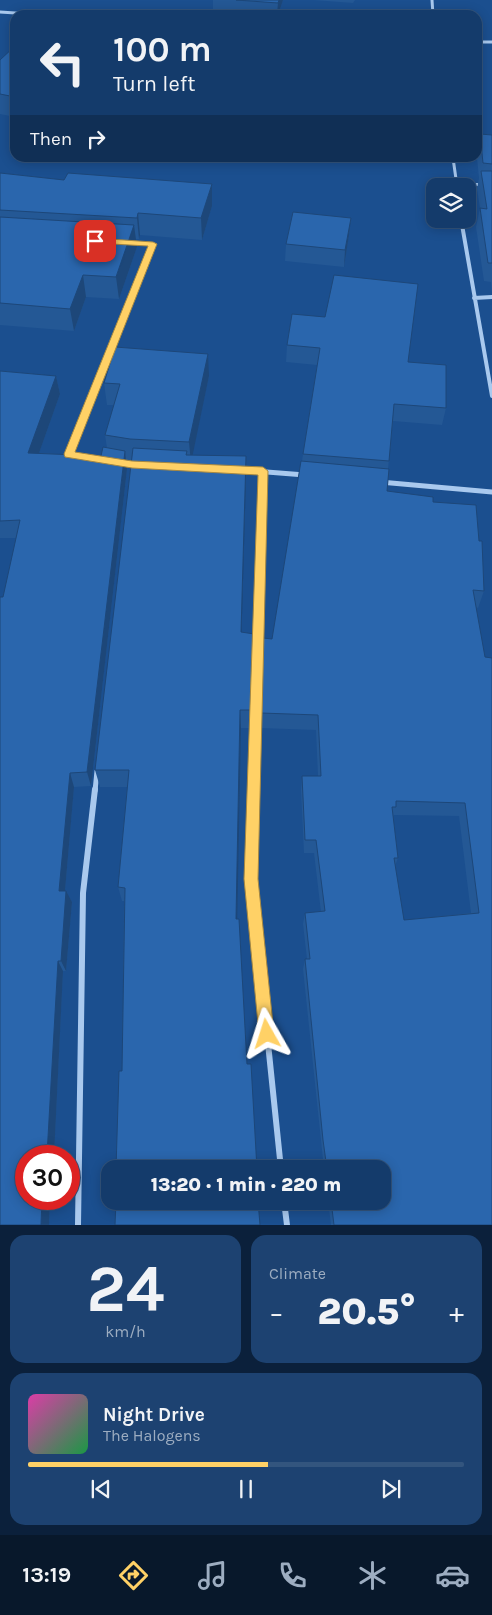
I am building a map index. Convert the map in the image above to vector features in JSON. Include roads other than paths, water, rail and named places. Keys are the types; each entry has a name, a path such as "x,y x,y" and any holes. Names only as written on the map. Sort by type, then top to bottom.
{"street":[{"path":"454,162 456,178"},
{"path":"476,185 492,185"},
{"path":"462,228 492,396"},
{"path":"78,456 69,454 153,244 124,243"},
{"path":"474,298 492,297"},
{"path":"235,470 313,476"},
{"path":"263,471 251,879 280,1160"},
{"path":"372,481 492,492"},
{"path":"78,1225 83,894 98,767"},
{"path":"285,1210 286,1225"}]}
